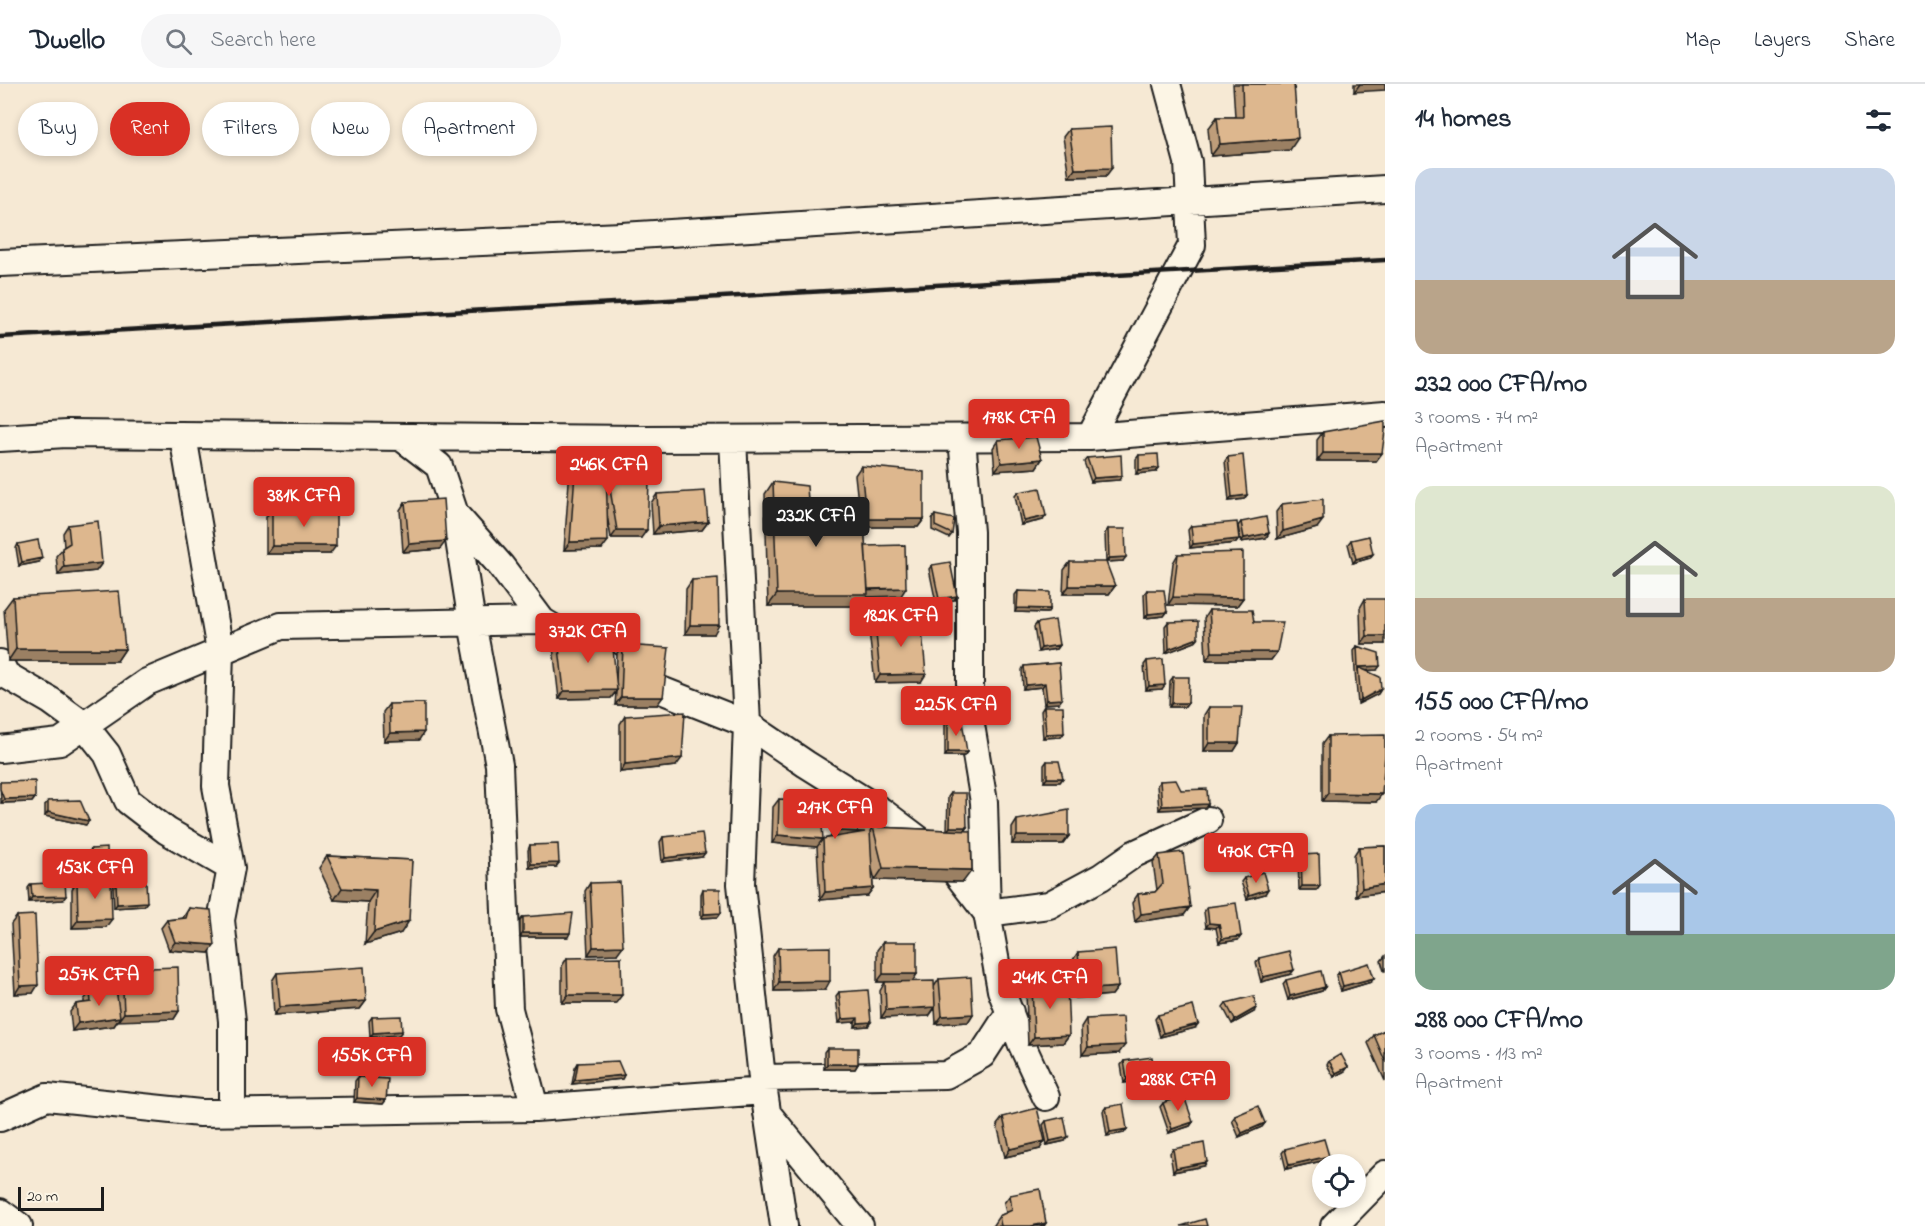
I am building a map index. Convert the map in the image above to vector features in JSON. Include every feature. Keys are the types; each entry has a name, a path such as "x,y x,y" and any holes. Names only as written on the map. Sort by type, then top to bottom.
{"street":[{"path":"1090,437 1192,245 1188,162 1167,84"},
{"path":"0,263 621,236 1385,189"},
{"path":"0,438 66,434 733,439 1090,437 1385,414"},
{"path":"183,436 220,651 216,786 231,868 221,920 232,1021 232,1112"},
{"path":"401,437 439,466 455,514 472,623 499,765 509,1010 535,1108"},
{"path":"962,438 970,532 970,719 984,802 987,913 1002,990 1022,1045 1046,1097"},
{"path":"733,439 747,724 741,884 764,1094 784,1226"},
{"path":"455,514 501,566 542,621 572,639 618,673 747,724 881,811 946,860 987,913"},
{"path":"0,749 60,742 147,682 281,626 542,621"},
{"path":"0,663 6,675 51,701 84,725 107,754 128,801 167,831 231,868"},
{"path":"987,913 1049,905 1101,877 1134,854 1208,820"},
{"path":"0,1118 47,1097 200,1113 535,1108 764,1094 946,1075 982,1055 1010,1012"},
{"path":"764,1094 860,1226"},
{"path":"1334,1226 1385,1174"},
{"path":"0,1212 19,1226"}],"building":[{"path":"1242,84 1294,84 1298,138 1220,144 1217,117 1243,117"},
{"path":"1111,127 1112,168 1075,169 1069,129"},
{"path":"1385,421 1382,453 1323,453 1323,432"},
{"path":"1036,437 1042,459 1001,463 998,440"},
{"path":"1158,454 1159,468 1139,470 1139,455"},
{"path":"1121,455 1122,476 1094,478 1087,458"},
{"path":"1243,455 1247,495 1232,497 1228,457"},
{"path":"576,459 650,460 647,530 617,530 606,466 608,541 570,542"},
{"path":"861,466 924,472 924,519 866,519"},
{"path":"773,482 807,486 809,516 864,521 868,594 777,594"},
{"path":"1040,488 1046,516 1024,521 1018,492"},
{"path":"705,491 708,522 659,526 657,494"},
{"path":"443,499 446,541 409,544 405,502"},
{"path":"1323,499 1323,520 1283,531 1282,504"},
{"path":"272,509 336,509 336,546 272,546"},
{"path":"935,515 954,519 952,534 935,526"},
{"path":"1266,517 1269,533 1244,538 1241,522"},
{"path":"98,521 102,563 64,567 62,548 70,543 68,525"},
{"path":"1237,522 1239,539 1193,544 1191,526"},
{"path":"1108,529 1125,529 1126,557 1109,558"},
{"path":"1369,536 1373,554 1356,559 1351,540"},
{"path":"38,540 42,558 22,562 18,544"},
{"path":"905,545 906,588 868,589 865,546"},
{"path":"1243,552 1243,598 1173,597 1178,554"},
{"path":"950,562 957,596 939,599 932,565"},
{"path":"1070,562 1106,562 1115,586 1069,586"},
{"path":"718,578 719,625 690,625 692,580"},
{"path":"1147,590 1164,590 1167,612 1148,614"},
{"path":"119,591 125,649 16,649 13,597"},
{"path":"1018,591 1050,592 1050,609 1017,608"},
{"path":"1365,599 1385,599 1385,636 1367,636"},
{"path":"1209,610 1252,610 1254,622 1283,622 1277,652 1212,652"},
{"path":"921,620 926,674 880,675 875,623"},
{"path":"1055,620 1059,645 1041,648 1037,623"},
{"path":"1198,621 1198,638 1169,649 1168,622"},
{"path":"612,638 617,690 564,691 558,639"},
{"path":"623,645 669,648 663,697 621,697"},
{"path":"1357,646 1379,653 1380,666 1358,667"},
{"path":"1163,659 1165,685 1149,686 1147,661"},
{"path":"1059,663 1062,699 1047,700 1045,683 1026,685 1024,666"},
{"path":"1358,667 1380,677 1381,689 1361,700"},
{"path":"1173,677 1189,677 1188,703 1172,703"},
{"path":"424,703 424,732 390,733 389,704"},
{"path":"1044,706 1063,706 1064,733 1046,734"},
{"path":"1209,707 1242,707 1239,743 1209,743"},
{"path":"685,712 682,758 625,764 625,716"},
{"path":"948,720 962,721 967,752 948,752"},
{"path":"1385,735 1382,794 1328,793 1328,736"},
{"path":"1047,761 1059,761 1063,778 1047,778"},
{"path":"1176,780 1181,790 1207,789 1208,804 1162,806 1160,781"},
{"path":"35,781 35,798 4,799 0,789 0,782"},
{"path":"841,791 874,810 876,827 870,831 873,888 825,892 823,839 865,832 837,831"},
{"path":"951,793 966,793 967,827 950,827"},
{"path":"779,799 820,800 823,839 778,835"},
{"path":"80,800 89,821 48,812 48,801"},
{"path":"1069,810 1069,836 1017,836 1017,820"},
{"path":"873,827 971,831 972,870 883,868"},
{"path":"702,833 705,853 665,858 663,837"},
{"path":"558,844 559,863 531,864 530,845"},
{"path":"1385,846 1385,884 1362,888 1359,847"},
{"path":"107,848 108,873 91,873 91,849"},
{"path":"1183,852 1190,907 1141,914 1138,894 1155,892 1163,883 1159,855"},
{"path":"1319,854 1320,886 1302,886 1301,855"},
{"path":"327,856 412,860 409,921 374,932 376,890 342,888"},
{"path":"1263,872 1268,889 1249,895 1244,878"},
{"path":"111,880 112,919 78,920 77,881"},
{"path":"65,882 66,896 32,897 31,884"},
{"path":"146,882 147,902 117,904 116,883"},
{"path":"620,882 623,946 593,947 590,883"},
{"path":"703,889 720,889 721,913 704,914"},
{"path":"1236,903 1241,936 1222,939 1219,924 1209,923 1207,907"},
{"path":"189,908 211,910 215,945 175,942 167,920 186,918"},
{"path":"573,913 570,933 523,933 523,917"},
{"path":"35,915 38,985 20,986 17,916"},
{"path":"883,942 917,942 917,974 883,974"},
{"path":"830,947 830,981 779,982 778,948"},
{"path":"1115,949 1118,987 1081,990 1078,952"},
{"path":"1289,951 1294,970 1263,977 1259,958"},
{"path":"621,957 622,995 568,995 567,958"},
{"path":"1369,963 1374,978 1343,986 1339,972"},
{"path":"178,967 179,1011 124,1013 122,969"},
{"path":"364,967 366,1001 280,1007 277,973"},
{"path":"1321,971 1325,987 1290,996 1286,980"},
{"path":"971,977 973,1014 942,1016 939,979"},
{"path":"934,981 935,1007 886,1010 885,982"},
{"path":"1067,984 1069,1035 1034,1037 1032,985"},
{"path":"116,989 120,1017 78,1023 76,1004 91,1002 90,992"},
{"path":"868,990 871,1022 858,1023 858,1018 842,1019 839,992"},
{"path":"1254,996 1256,1008 1235,1020 1226,1003"},
{"path":"1193,1006 1198,1024 1163,1033 1158,1015"},
{"path":"401,1016 402,1031 373,1033 372,1017"},
{"path":"1123,1017 1125,1045 1088,1047 1086,1019"},
{"path":"1385,1030 1385,1061 1374,1035"},
{"path":"827,1048 858,1048 858,1064 827,1064"},
{"path":"1341,1054 1348,1067 1336,1073 1329,1061"},
{"path":"1152,1057 1155,1075 1127,1079 1124,1061"},
{"path":"618,1061 624,1075 575,1080 578,1063"},
{"path":"358,1077 388,1079 386,1100 357,1098"},
{"path":"1184,1096 1193,1122 1172,1129 1163,1103"},
{"path":"1123,1104 1127,1129 1110,1132 1106,1107"},
{"path":"1258,1106 1265,1123 1242,1133 1235,1116"},
{"path":"1037,1108 1045,1141 1010,1149 1003,1117"},
{"path":"1064,1117 1068,1137 1050,1141 1046,1121"},
{"path":"1324,1139 1328,1154 1312,1154 1312,1160 1289,1165 1285,1149"},
{"path":"1204,1143 1207,1162 1176,1168 1173,1149"},
{"path":"1040,1189 1046,1223 1031,1226 1001,1226 999,1216 1012,1210 1010,1195"},
{"path":"1205,1219 1207,1226 1181,1226"}],"railway":[{"path":"0,337 1385,260"}]}
